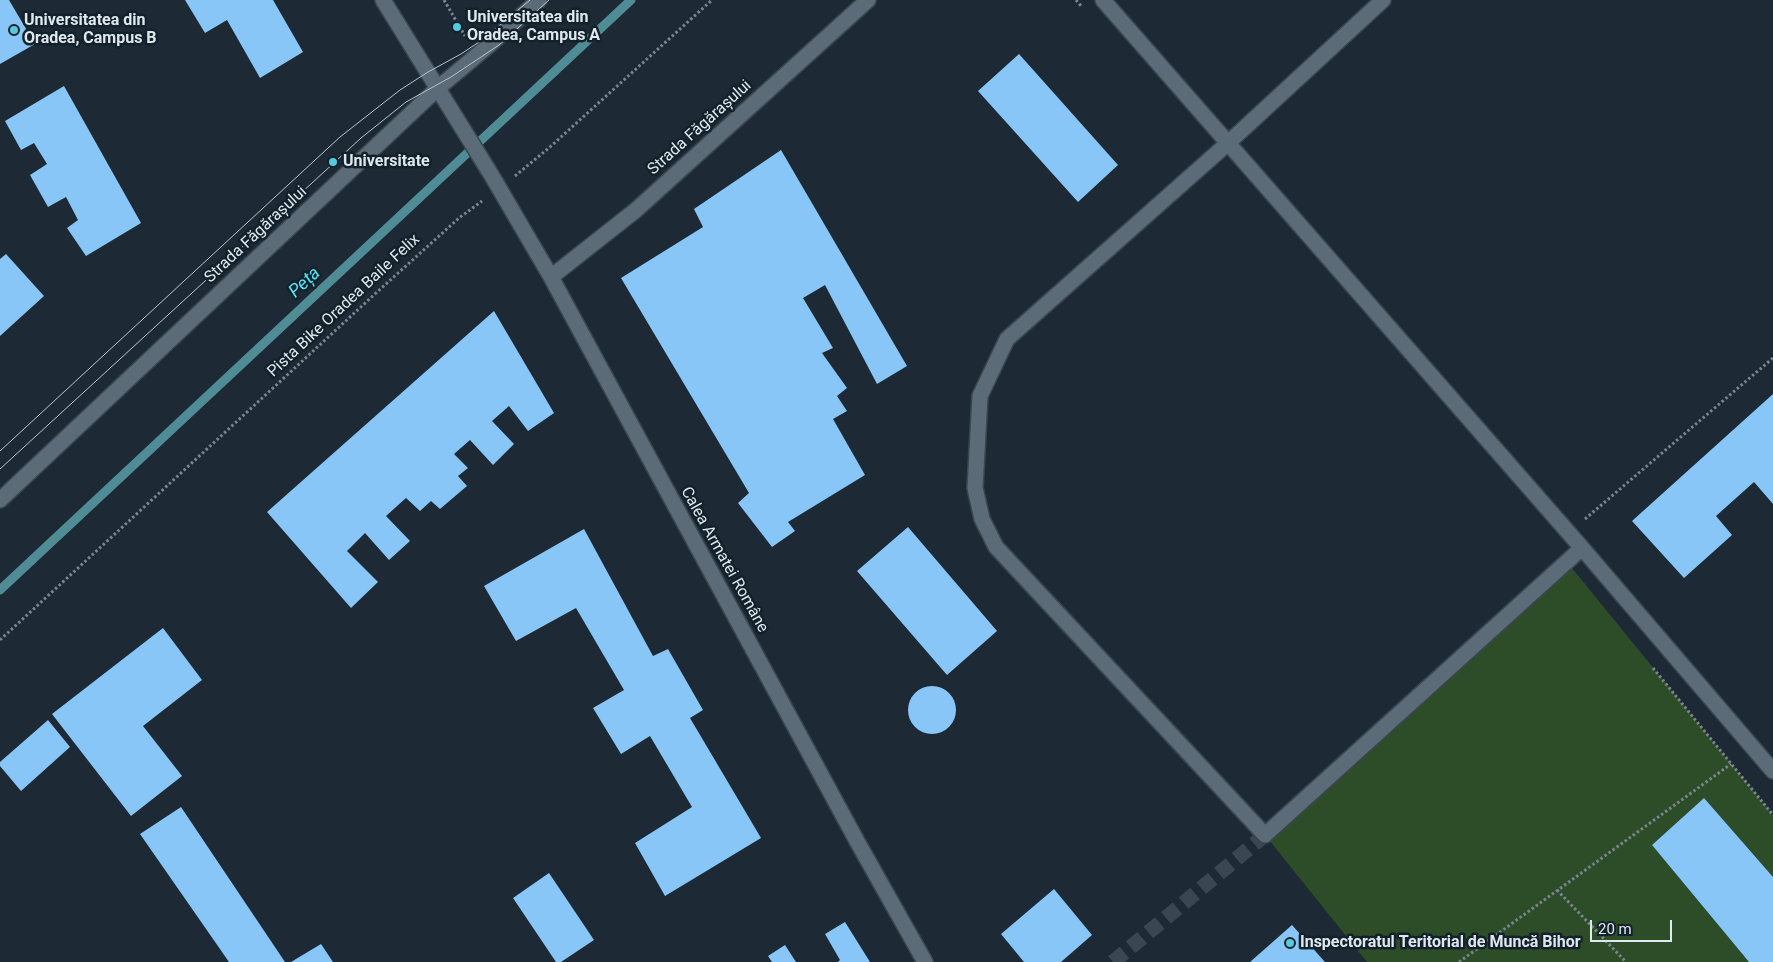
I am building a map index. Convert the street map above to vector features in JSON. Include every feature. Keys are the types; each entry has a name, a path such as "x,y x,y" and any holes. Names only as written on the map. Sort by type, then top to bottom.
{"street":[{"name":"Calea Armatei Române","path":"383,0 448,104 551,277 858,843 926,962"},
{"name":"Strada Făgărașului","path":"0,500 438,88 539,0"},
{"name":"Strada Făgărașului","path":"551,277 636,210 868,0"},
{"path":"1103,0 1569,533 1773,771"},
{"path":"1383,0 1227,144 1007,339 980,396 975,488 982,519 996,547 1265,835 1582,548"}],"path":[{"path":"444,0 466,37"},
{"name":"Pista Bike Oradea Baile Felix","path":"0,640 459,218 495,182 550,147 712,0"},
{"path":"1569,533 1773,358"},
{"path":"1459,962 1732,764"},
{"path":"1558,890 1626,962"}],"green space":[{"path":"1567,562 1773,815 1773,877 1704,798 1652,845 1749,962 1367,962 1265,835"}],"building":[{"path":"0,0 9,0 35,44 0,64"},
{"path":"185,0 273,0 303,52 260,78 227,20 205,33"},
{"path":"1019,54 1118,165 1078,202 978,91"},
{"path":"64,86 141,223 86,256 67,228 78,220 66,197 48,207 30,175 47,164 34,143 21,150 5,121"},
{"path":"781,150 907,366 877,384 825,285 803,298 833,348 822,353 847,388 837,396 847,411 833,419 865,475 788,522 795,531 772,547 738,503 749,493 621,278 703,227 694,209"},
{"path":"6,254 44,296 0,336 0,259"},
{"path":"494,311 554,413 528,431 509,406 492,421 514,444 493,465 470,440 454,454 468,468 458,476 467,486 440,509 431,501 420,511 406,498 386,516 410,541 389,560 365,533 347,551 378,582 351,608 267,512"},
{"path":"1773,394 1773,504 1754,482 1716,516 1732,535 1684,578 1632,521"},
{"path":"908,527 997,631 947,675 857,571"},
{"path":"584,529 653,656 668,649 703,710 690,718 761,838 665,896 635,843 692,807 650,736 621,754 593,708 624,690 576,608 516,641 484,586"},
{"path":"163,628 202,680 143,726 182,776 131,816 52,714"},
{"path":"932,686 941,688 949,693 954,701 956,710 954,719 949,727 941,732 932,734 923,732 915,727 910,719 908,710 910,701 915,693 923,688"},
{"path":"48,720 70,747 21,791 0,766 0,762"},
{"path":"1704,798 1773,877 1773,962 1749,962 1652,845"},
{"path":"181,807 285,962 229,962 140,834"},
{"path":"549,873 594,940 561,962 556,962 513,898"},
{"path":"1054,889 1092,935 1061,962 1024,962 1001,934"},
{"path":"845,922 870,962 838,962 840,960 825,934"},
{"name":"Inspectoratul Teritorial de Muncă Bihor","path":"1292,925 1325,962 1250,962"},
{"path":"321,944 333,962 291,962"},
{"path":"785,945 796,962 772,962 768,956"}],"waterway":[{"name":"Peța","path":"0,590 631,0"}],"tunnel":[{"path":"1113,962 1265,835"}],"tram line":[{"path":"0,451 340,137 400,90 482,40 530,0"},
{"path":"0,469 361,138 406,102 451,77 499,45 549,0"}],"place":[{"name":"Universitatea din Oradea, Campus A","path":"457,27"},
{"name":"Universitatea din Oradea, Campus B","path":"14,30"},
{"name":"Universitate","path":"333,162"},
{"name":"Inspectoratul Teritorial de Muncă Bihor","path":"1290,943"}]}
